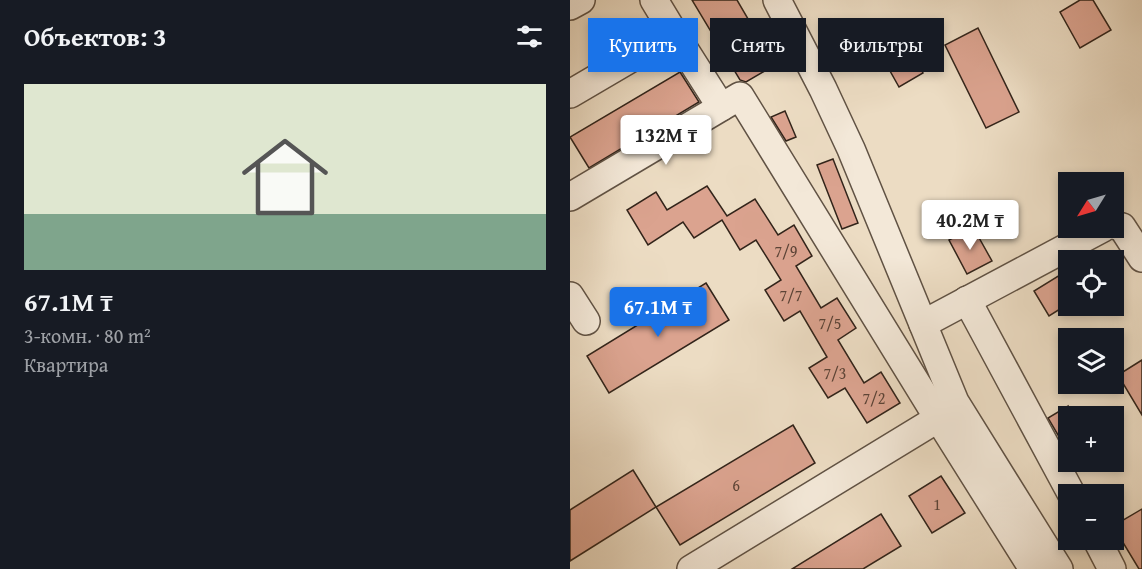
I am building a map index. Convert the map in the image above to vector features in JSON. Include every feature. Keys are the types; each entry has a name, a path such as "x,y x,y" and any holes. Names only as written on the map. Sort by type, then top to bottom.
{"street":[{"path":"570,6 580,0"},
{"path":"654,0 665,18"},
{"path":"777,0 823,88 851,149 923,324 948,412 1033,569"},
{"path":"698,71 721,107"},
{"path":"570,94 608,72"},
{"path":"570,197 740,96 948,412 1059,569"},
{"path":"1124,230 1142,258"},
{"path":"923,324 1084,238"},
{"path":"570,296 586,321"},
{"path":"967,300 1066,484"},
{"path":"692,569 948,412"},
{"path":"1102,550 1112,569"}],"building":[{"path":"692,0 737,0 748,18 710,18 710,30"},
{"path":"1080,0 1093,0 1111,30 1080,48 1060,12"},
{"path":"978,28 1019,112 986,128 945,45"},
{"path":"680,72 699,102 589,168 570,137"},
{"path":"735,72 763,72 746,82 740,80"},
{"path":"891,72 922,72 923,73 899,87"},
{"path":"785,111 796,137 786,141 771,117"},
{"path":"833,159 858,223 842,229 817,165"},
{"path":"707,186 727,216 755,199 778,235 794,225 812,256 796,266 821,308 837,298 856,328 838,340 864,383 881,372 900,403 867,423 845,388 828,398 809,368 827,357 800,311 784,321 765,290 781,280 756,240 740,250 722,220 694,238 683,222 648,245 627,210 656,192 667,210"},
{"path":"973,227 992,261 967,274 949,240"},
{"path":"1058,276 1058,310 1049,316 1034,291"},
{"path":"706,283 729,320 609,393 587,356"},
{"path":"1142,360 1142,415 1124,385 1124,371"},
{"path":"1058,412 1058,435 1048,418"},
{"path":"793,425 815,463 680,545 656,507"},
{"path":"633,470 656,507 570,561 570,510"},
{"path":"941,476 965,513 932,533 909,496"},
{"path":"1142,509 1142,569 1139,569 1124,544 1124,520"},
{"path":"881,514 901,546 863,569 792,569"}]}
